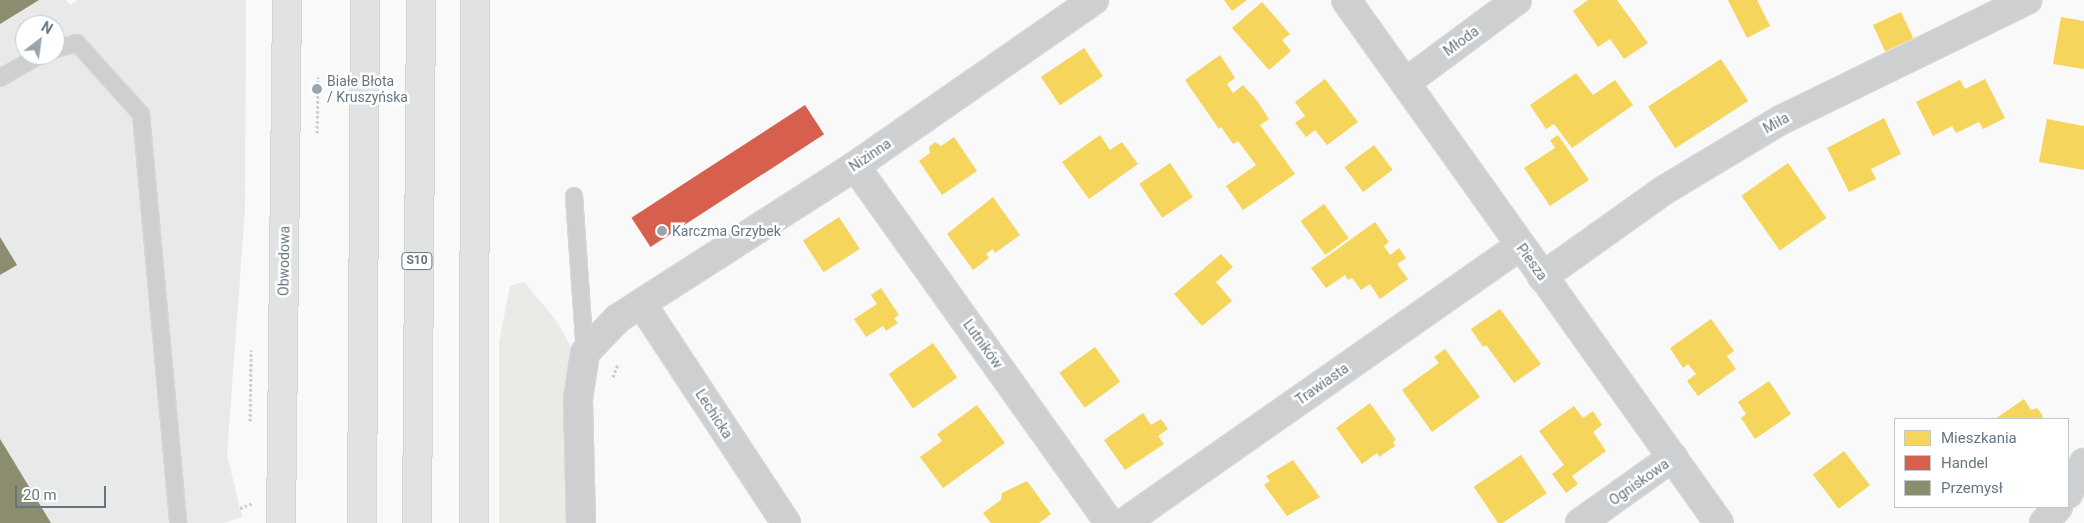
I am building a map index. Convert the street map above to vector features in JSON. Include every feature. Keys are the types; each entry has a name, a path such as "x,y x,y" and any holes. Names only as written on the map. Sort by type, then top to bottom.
{"main road":[{"name":"Obwodowa","path":"281,523 287,0"},
{"path":"362,523 365,0"},
{"name":"S10","path":"417,523 421,0"},
{"path":"474,523 475,0"}],"street":[{"name":"Nizinna","path":"585,353 617,319 643,306 855,166 1094,0"},
{"name":"Piesza","path":"1346,0 1719,523"},
{"name":"Młoda","path":"1405,83 1517,0"},
{"name":"Miła","path":"1542,276 1666,189 1781,120 2027,0"},
{"name":"Lutników","path":"855,166 1110,523"},
{"name":"Trawiasta","path":"1124,523 1520,246"},
{"name":"Lechicka","path":"643,306 786,523"},
{"path":"582,523 578,399 585,353"},
{"name":"Ogniskowa","path":"1580,523 1673,457"},
{"path":"2069,492 2084,463"},
{"path":"2044,523 2057,508"}],"lane":[{"path":"65,46 77,42 141,114 178,523"},
{"path":"0,78 23,65"},
{"path":"574,196 585,353"}],"path":[{"path":"611,385 621,360"},
{"path":"240,508 253,503"}],"shaded area":[{"path":"0,0 66,0 70,5 78,0 246,0 245,209 227,455 242,517 224,523 0,523"},
{"path":"524,282 556,320 570,345 570,523 499,523 499,342 510,286"}],"building: Mieszkania":[{"path":"1224,0 1247,0 1232,11"},
{"path":"1588,0 1617,0 1648,43 1624,59 1610,39 1598,47 1573,11"},
{"path":"1728,0 1757,0 1770,26 1747,38"},
{"path":"1262,2 1290,34 1282,40 1291,51 1269,70 1232,28"},
{"path":"1901,12 1913,38 1885,51 1873,25"},
{"path":"2061,17 2084,21 2084,69 2053,64"},
{"path":"1084,48 1103,76 1060,105 1041,77"},
{"path":"1220,55 1235,78 1227,84 1233,93 1243,85 1258,102 1269,119 1260,125 1295,174 1243,210 1226,186 1256,165 1238,141 1233,144 1221,127 1219,129 1185,80"},
{"path":"1721,59 1748,101 1675,148 1648,106"},
{"path":"1576,73 1593,95 1615,80 1633,105 1572,148 1554,124 1546,129 1530,105"},
{"path":"1325,79 1358,122 1327,145 1315,130 1306,137 1295,123 1305,116 1295,102"},
{"path":"1985,79 2005,118 1983,129 1979,122 1956,133 1952,126 1933,136 1916,102 1960,80 1965,89"},
{"path":"1884,118 1901,154 1871,169 1876,179 1849,192 1827,148"},
{"path":"2047,119 2084,126 2084,170 2039,162"},
{"path":"1100,135 1110,150 1122,142 1138,164 1089,199 1062,162"},
{"path":"1558,135 1589,180 1550,206 1524,168 1555,148 1550,140"},
{"path":"954,137 977,171 942,195 919,161 930,153 929,147 935,142 941,146"},
{"path":"1374,145 1393,170 1363,192 1344,167"},
{"path":"1170,163 1193,197 1162,218 1139,184"},
{"path":"1788,163 1826,218 1780,251 1741,196"},
{"path":"993,197 1020,235 995,253 993,249 986,254 989,258 973,270 947,234"},
{"path":"1324,204 1349,238 1325,255 1301,221"},
{"path":"839,217 860,249 824,272 803,240"},
{"path":"1375,222 1389,242 1384,246 1390,255 1399,248 1406,258 1397,264 1408,279 1380,299 1370,284 1361,290 1352,278 1348,280 1345,275 1326,288 1311,268"},
{"path":"1221,254 1233,267 1216,282 1232,301 1202,326 1174,294"},
{"path":"881,288 899,315 894,318 898,323 886,331 883,326 866,337 854,319 877,304 871,295"},
{"path":"1500,309 1541,364 1514,383 1486,345 1483,347 1471,329"},
{"path":"1711,319 1734,351 1727,356 1736,369 1698,396 1687,381 1696,374 1688,364 1683,368 1670,348"},
{"path":"933,343 957,377 913,408 889,374"},
{"path":"1095,347 1120,382 1085,408 1059,373"},
{"path":"1445,349 1480,397 1432,432 1402,390 1439,363 1434,357"},
{"path":"1769,381 1791,414 1755,439 1741,418 1746,414 1738,402"},
{"path":"2024,399 2031,410 2037,408 2043,416 2042,418 1996,418"},
{"path":"1370,403 1396,440 1393,442 1395,446 1379,457 1377,453 1362,464 1336,428"},
{"path":"977,405 1005,443 943,488 920,457 942,441 937,434"},
{"path":"1574,406 1583,418 1593,411 1602,425 1593,432 1606,451 1572,476 1578,484 1566,493 1552,474 1564,465 1539,431"},
{"path":"1143,413 1151,425 1161,419 1168,429 1158,436 1164,444 1125,470 1104,440"},
{"path":"1844,451 1870,485 1839,509 1813,474"},
{"path":"1521,455 1547,493 1502,523 1498,523 1474,487"},
{"path":"1293,460 1320,497 1287,516 1264,485 1270,481 1266,476"},
{"path":"1027,481 1051,514 1039,523 991,523 983,513 1001,500 1002,493"}],"building: Handel":[{"path":"805,105 824,134 650,247 631,218"}],"building: Przemysł":[{"path":"0,0 39,0 0,24"},
{"path":"0,237 17,265 0,275"},
{"path":"0,439 5,447 51,523 0,523"}],"place":[{"name":"Białe Błota / Kruszyńska","path":"317,89"},
{"name":"Karczma Grzybek","path":"662,231"}]}
